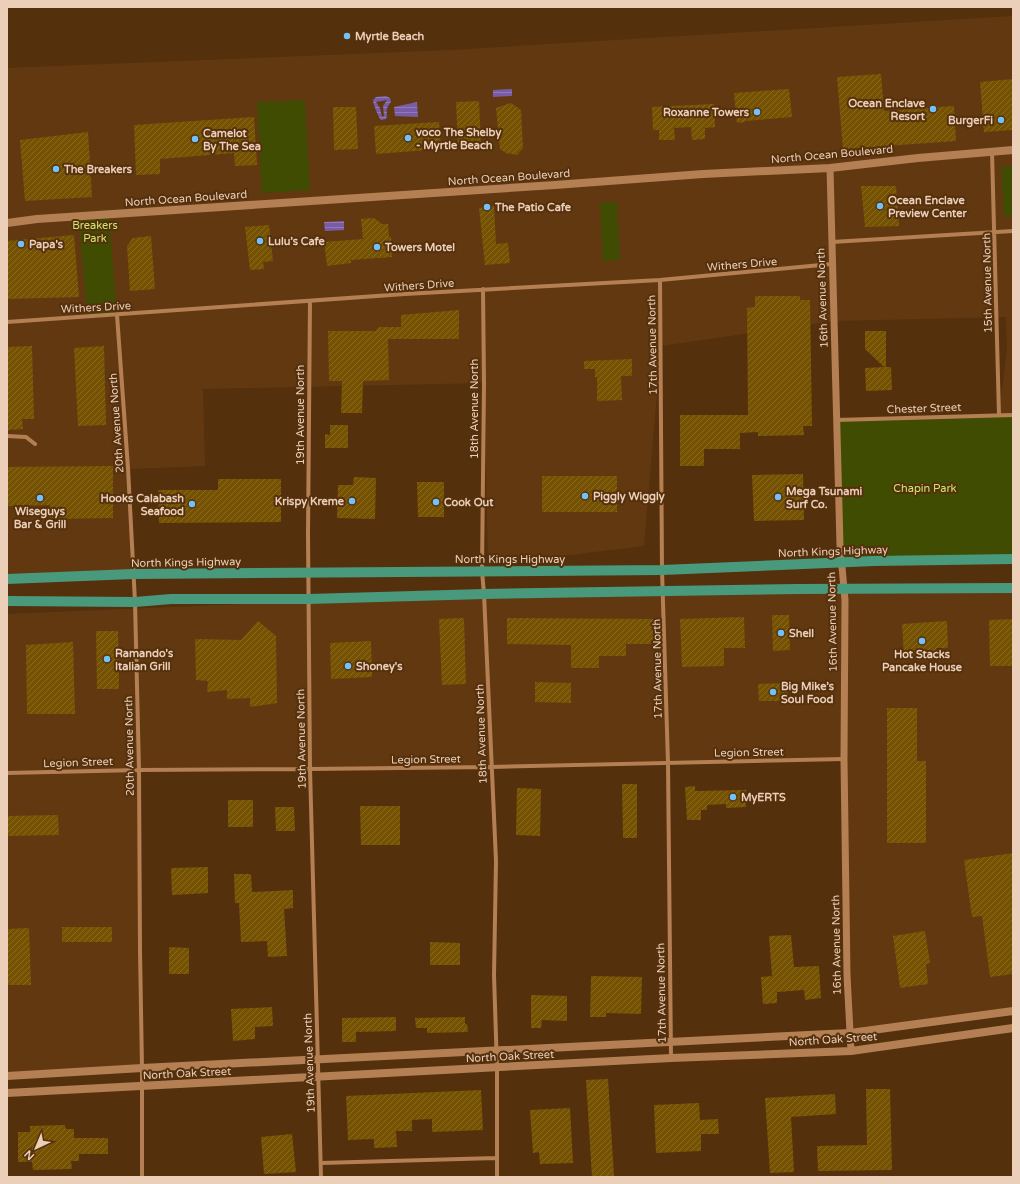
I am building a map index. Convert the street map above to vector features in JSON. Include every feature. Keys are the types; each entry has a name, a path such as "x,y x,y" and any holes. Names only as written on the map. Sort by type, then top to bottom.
{"main road":[{"name":"North Ocean Boulevard","path":"7,223 52,218 555,186 697,175 830,168 918,158 1013,150"},
{"name":"North Kings Highway","path":"7,579 133,574 662,570 841,562 1013,559"},
{"path":"7,601 135,602 171,599 308,599 484,594 1013,588"},
{"name":"North Oak Street","path":"7,1076 850,1033 1013,1011"},
{"name":"North Oak Street","path":"7,1093 671,1058 851,1051 1013,1028"}],"street":[{"name":"15th Avenue North","path":"992,152 999,415"},
{"name":"16th Avenue North","path":"830,168 836,420 841,562 844,589 844,759 847,975 851,1051"},
{"path":"831,242 1013,231"},
{"name":"Withers Drive","path":"7,322 483,289 660,280 832,264"},
{"name":"17th Avenue North","path":"660,280 662,570 664,592 668,763 671,1058"},
{"name":"18th Avenue North","path":"483,289 484,383 482,571 496,861 494,975 497,1068 497,1177"},
{"name":"19th Avenue North","path":"310,301 308,572 310,769 321,1177"},
{"name":"20th Avenue North","path":"117,315 128,468 135,602 139,770 139,936 143,1086 142,1177"},
{"name":"Chester Street","path":"836,420 1013,415"},
{"path":"7,436 26,437 35,444"},
{"name":"Legion Street","path":"7,773 139,770 491,767 844,759"},
{"path":"321,1163 496,1158"}],"shaded area":[{"path":"1013,16 1013,415 999,415 1007,350 1006,317 834,321 661,346 644,546 488,565 484,383 203,389 205,466 129,469 133,574 7,579 7,68 452,50"},
{"path":"512,89 512,96 493,97 493,90"},
{"path":"386,96 390,98 391,102 387,110 386,119 381,120 378,114 373,100 376,97","holes":["387,100 383,106 384,116 382,117 380,108 376,102"]},
{"path":"417,102 418,117 395,116 394,107"},
{"path":"344,221 344,230 325,231 324,222"},
{"path":"1013,588 1013,1011 850,1033 844,759 652,764 139,770 142,1068 7,1076 7,614 484,594"}],"green space":[{"path":"305,100 310,190 262,193 257,102"},
{"path":"1013,166 1013,216 1004,216 1001,167"},
{"path":"617,202 620,260 603,261 600,203"},
{"name":"Breakers Park","path":"109,215 117,315 88,317 78,217"},
{"name":"Chapin Park","path":"1013,415 1013,559 841,562 836,420"}],"building":[{"name":"Ocean Enclave Resort","path":"881,74 884,111 954,106 956,141 843,149 837,77"},
{"path":"1013,79 1013,130 984,132 980,82"},
{"path":"789,89 792,117 737,123 734,93"},
{"path":"479,101 481,146 458,147 456,102"},
{"path":"511,103 521,110 523,148 517,155 506,153 500,149 496,108"},
{"path":"714,104 715,127 705,128 705,139 692,140 691,127 674,128 675,140 659,140 659,130 653,130 652,107"},
{"path":"333,107 356,107 358,149 334,150"},
{"name":"Camelot By The Sea","path":"254,117 257,165 235,166 234,153 160,159 160,174 136,175 134,125"},
{"name":"voco The Shelby - Myrtle Beach","path":"439,122 441,149 376,154 374,126"},
{"name":"The Breakers","path":"88,132 92,197 25,201 20,140"},
{"name":"Ocean Enclave Preview Center","path":"861,186 896,186 899,226 865,227"},
{"path":"494,206 496,244 508,243 510,263 485,265 479,208"},
{"path":"374,218 382,224 388,224 389,237 391,237 392,257 351,260 351,263 327,266 324,242 363,239 361,219"},
{"path":"269,225 273,261 263,262 264,269 250,270 245,227"},
{"path":"74,235 79,297 7,299 7,241"},
{"path":"151,236 155,289 130,291 127,246 133,238"},
{"path":"755,296 800,296 800,300 810,300 812,426 803,426 804,435 758,436 758,432 740,433 740,449 704,449 704,466 680,466 680,415 748,415 747,308 755,307"},
{"path":"459,310 459,339 388,339 389,380 363,381 362,413 341,413 342,381 329,381 328,331 376,331 379,327 401,327 401,315"},
{"path":"865,331 886,331 886,367 891,367 892,390 866,391 865,368 884,367 865,349"},
{"path":"32,346 34,419 22,419 23,429 7,430 7,347"},
{"path":"104,346 106,425 78,426 74,348"},
{"path":"632,359 632,376 621,376 622,400 597,401 597,377 595,377 595,369 584,369 584,361"},
{"path":"330,425 348,425 348,448 325,448 325,434 330,435"},
{"path":"113,466 113,518 50,519 50,505 7,506 7,467"},
{"name":"Mega Tsunami Surf Co.","path":"803,474 804,520 754,521 752,475"},
{"path":"542,476 617,476 617,512 542,512"},
{"path":"354,477 376,478 375,519 337,518 338,485 353,485"},
{"path":"218,479 281,479 281,522 159,523 158,490 218,490"},
{"path":"417,482 444,482 444,517 418,517"},
{"name":"Shell","path":"772,615 789,615 790,650 773,651"},
{"path":"744,617 745,648 724,648 724,666 682,667 680,619"},
{"path":"464,618 466,684 442,685 439,619"},
{"path":"507,618 653,619 653,644 626,644 626,656 599,656 599,668 571,668 571,645 507,644"},
{"path":"1013,619 1013,666 990,666 989,620"},
{"path":"258,621 276,636 277,703 250,707 250,698 227,699 227,690 207,692 208,681 196,680 195,639 241,640"},
{"path":"947,621 948,648 936,648 937,655 904,656 902,624"},
{"path":"96,631 118,631 119,689 97,689"},
{"path":"371,641 372,677 331,679 330,643"},
{"path":"73,642 75,714 27,714 26,645"},
{"path":"535,682 571,683 571,703 535,702"},
{"name":"Big Mike’s Soul Food","path":"788,683 788,701 759,701 758,684"},
{"path":"887,708 917,708 917,761 926,761 926,843 887,843"},
{"path":"622,784 637,784 637,838 623,838"},
{"path":"695,786 695,791 746,790 746,807 726,808 726,804 707,805 707,810 701,810 701,820 687,820 685,787"},
{"path":"517,788 541,789 540,836 516,835"},
{"path":"228,800 253,800 253,827 228,827"},
{"path":"360,806 400,806 400,845 361,845"},
{"path":"275,807 294,807 295,831 276,831"},
{"path":"58,815 59,835 7,836 7,816"},
{"path":"1013,853 1013,974 990,977 982,916 972,917 964,860"},
{"path":"208,867 208,893 172,895 171,868"},
{"path":"234,874 251,874 252,892 293,890 293,908 284,909 287,956 268,957 267,941 241,942 239,903 235,903"},
{"path":"62,927 112,927 112,942 62,942"},
{"path":"29,928 31,985 7,985 7,929"},
{"path":"925,931 930,963 926,964 928,984 900,988 893,936"},
{"path":"791,935 794,967 819,966 821,998 805,1000 804,990 777,992 777,1003 763,1004 761,977 772,976 769,936"},
{"path":"430,942 460,943 460,965 430,965"},
{"path":"169,947 189,948 189,974 169,974"},
{"path":"591,976 642,977 641,1014 606,1013 606,1017 590,1017"},
{"path":"531,995 567,996 567,1021 542,1020 541,1028 531,1028"},
{"path":"272,1007 273,1026 255,1027 255,1039 233,1041 231,1009"},
{"path":"396,1017 396,1031 356,1032 356,1042 342,1042 342,1018"},
{"path":"465,1017 465,1024 467,1024 468,1032 427,1033 427,1028 416,1028 415,1018"},
{"path":"608,1079 614,1176 592,1177 586,1080"},
{"path":"866,1089 890,1089 892,1170 818,1171 817,1146 867,1145"},
{"path":"481,1090 483,1130 432,1132 432,1119 412,1120 412,1131 396,1131 397,1147 374,1148 374,1139 348,1140 346,1096"},
{"path":"835,1094 836,1114 791,1117 794,1172 770,1173 765,1098"},
{"path":"699,1103 700,1120 718,1119 719,1134 701,1134 701,1151 656,1153 654,1105"},
{"path":"570,1108 573,1163 540,1164 539,1152 533,1153 530,1110"},
{"path":"65,1125 66,1129 74,1129 74,1138 108,1138 108,1154 79,1154 79,1161 71,1161 72,1169 33,1170 32,1162 18,1162 18,1132 30,1132 30,1126"},
{"path":"292,1134 296,1172 264,1174 261,1137"}],"place":[{"name":"Myrtle Beach","path":"347,36"},
{"name":"Ocean Enclave Resort","path":"933,109"},
{"name":"Roxanne Towers","path":"757,112"},
{"name":"BurgerFi","path":"1001,120"},
{"name":"voco The Shelby - Myrtle Beach","path":"408,138"},
{"name":"Camelot By The Sea","path":"195,139"},
{"name":"The Breakers","path":"56,169"},
{"name":"Ocean Enclave Preview Center","path":"880,206"},
{"name":"The Patio Cafe","path":"487,207"},
{"name":"Lulu’s Cafe","path":"260,241"},
{"name":"Papa's","path":"21,244"},
{"name":"Towers Motel","path":"377,247"},
{"name":"Piggly Wiggly","path":"585,496"},
{"name":"Mega Tsunami Surf Co.","path":"778,497"},
{"name":"Wiseguys Bar & Grill","path":"40,498"},
{"name":"Krispy Kreme","path":"352,501"},
{"name":"Cook Out","path":"436,502"},
{"name":"Hooks Calabash Seafood","path":"192,504"},
{"name":"Shell","path":"781,633"},
{"name":"Hot Stacks Pancake House","path":"922,641"},
{"name":"Ramando's Italian Grill","path":"107,659"},
{"name":"Shoney's","path":"348,666"},
{"name":"Big Mike’s Soul Food","path":"773,692"},
{"name":"MyERTS","path":"733,797"}]}
